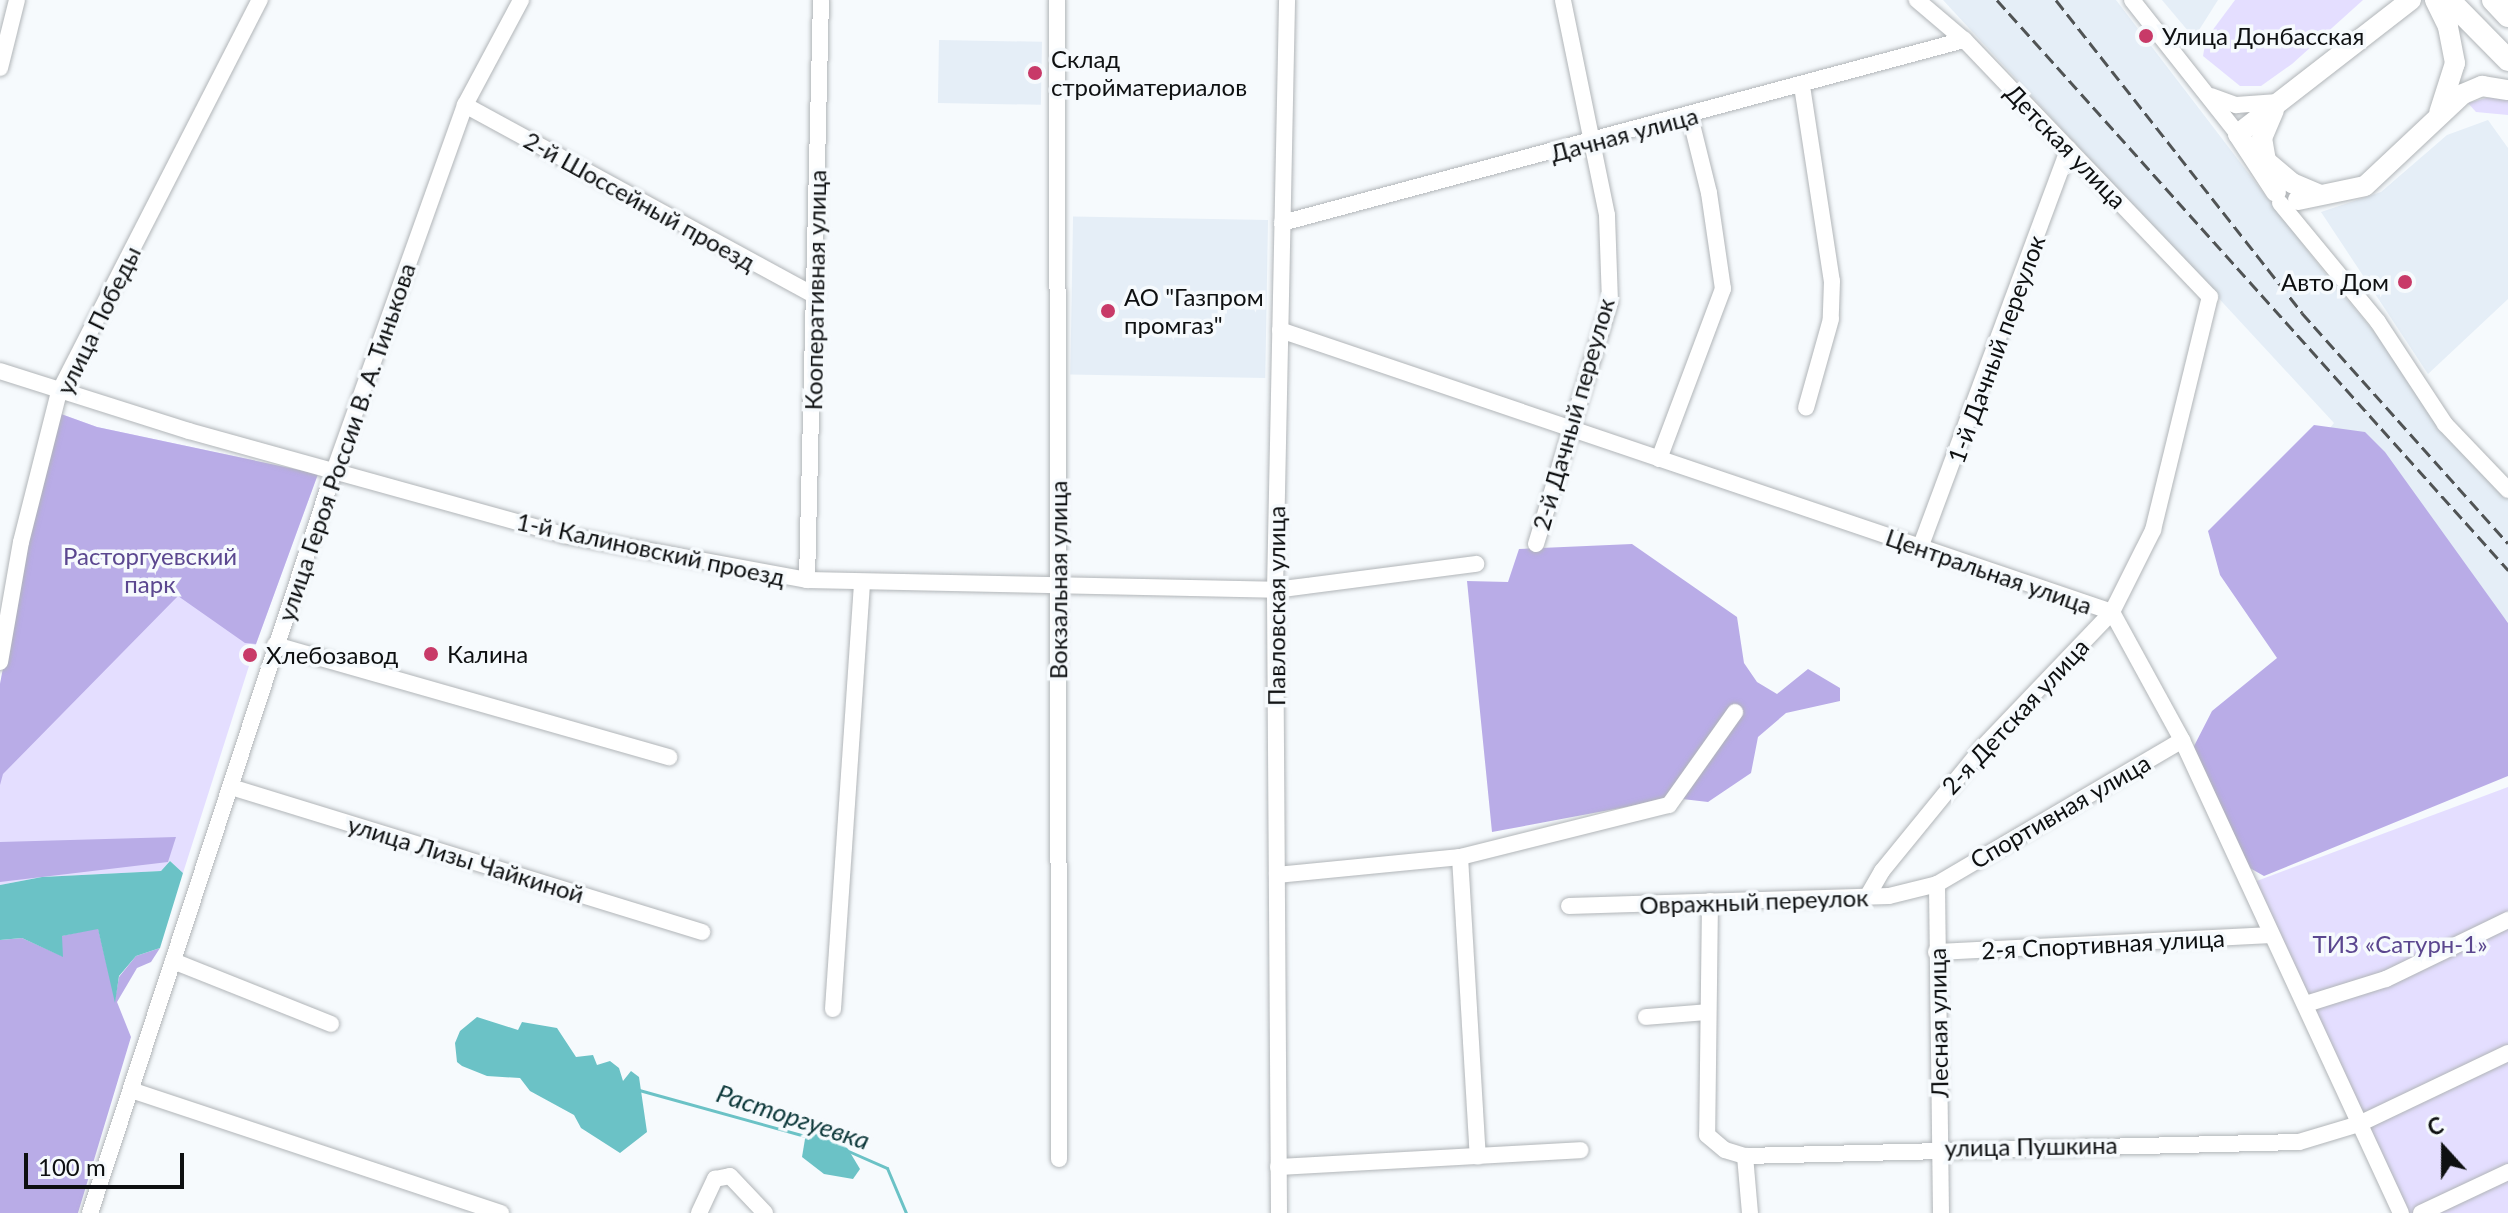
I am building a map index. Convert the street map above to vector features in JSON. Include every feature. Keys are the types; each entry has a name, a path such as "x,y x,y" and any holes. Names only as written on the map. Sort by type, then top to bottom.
{"highway":[{"path":"2449,0 2508,60"},
{"path":"2493,0 2508,16"}],"main road":[{"path":"2243,140 2279,102 2411,0"},
{"path":"2435,0 2448,27 2455,63 2435,124"},
{"path":"2243,140 2289,195 2324,196 2365,186 2472,89 2494,86 2508,90"},
{"path":"2266,161 2262,138 2279,102"},
{"path":"2243,140 2266,161 2289,195"}],"street":[{"path":"0,68 17,0"},
{"name":"улица Победы","path":"0,662 21,542 59,392 260,0"},
{"name":"улица Героя России В. А. Тинькова","path":"90,1213 334,471 465,105 521,0"},
{"name":"Кооперативная улица","path":"807,580 821,0"},
{"name":"Вокзальная улица","path":"1057,0 1059,1159"},
{"name":"Павловская улица","path":"1279,1213 1275,590 1287,0"},
{"name":"2-й Дачный переулок","path":"1536,544 1610,302 1607,215 1595,142 1563,0"},
{"name":"Детская улица","path":"1917,0 1964,40 2210,297"},
{"path":"2132,0 2243,140"},
{"name":"Дачная улица","path":"1282,223 1595,142 1964,40"},
{"path":"1802,86 1832,281 1831,319 1806,408"},
{"path":"2208,95 2236,105 2279,102"},
{"name":"2-й Шоссейный проезд","path":"465,105 815,296"},
{"path":"1659,459 1723,289 1709,193 1690,116"},
{"name":"1-й Дачный переулок","path":"1920,548 2068,149"},
{"path":"2289,195 2308,238 2378,322 2445,424 2508,490"},
{"name":"2-я Детская улица","path":"1867,897 1882,871 1983,747 2112,612 2153,530 2210,297"},
{"name":"Центральная улица","path":"1280,330 2112,612 2182,740 2269,935 2306,1004 2401,1213"},
{"name":"1-й Калиновский проезд","path":"0,371 59,392 564,535 807,580 1275,590 1476,564"},
{"path":"833,1009 862,582"},
{"path":"275,645 669,757"},
{"path":"1277,875 1460,857 1669,805 1735,712"},
{"name":"Спортивная улица","path":"1938,882 2182,740"},
{"name":"улица Лизы Чайкиной","path":"231,787 702,932"},
{"path":"1460,857 1478,1156"},
{"name":"Овражный переулок","path":"1569,906 1867,897 1910,894 1938,882"},
{"name":"Лесная улица","path":"1938,882 1936,952 1941,1213"},
{"path":"1710,901 1707,1135 1725,1150 1745,1156 1750,1213"},
{"path":"2306,1004 2386,979 2508,920"},
{"name":"2-я Спортивная улица","path":"1936,952 2269,935"},
{"path":"173,961 331,1024"},
{"path":"1646,1017 1708,1012"},
{"name":"улица Пушкина","path":"1745,1156 1939,1148 2299,1142 2359,1124 2508,1053"},
{"path":"131,1090 501,1213"},
{"path":"1278,1167 1581,1150"},
{"path":"2421,1213 2508,1172"},
{"path":"699,1213 710,1186 730,1176 765,1213"}],"shaded area":[{"path":"1943,0 2116,0 2324,272 2508,491 2508,622 2326,433 2334,423"},
{"path":"2162,0 2218,0 2194,38"},
{"path":"939,40 1042,42 1041,105 938,103"},
{"path":"2488,120 2508,148 2508,299 2428,374 2321,212 2381,192 2447,135"},
{"path":"1073,217 1268,220 1265,378 1070,375"}],"green space":[{"path":"2235,0 2363,0 2292,64 2261,86 2240,86 2203,56 2206,39"},
{"path":"2501,94 2508,96 2508,115 2476,112 2468,103"},
{"name":"Расторгуевский парк","path":"61,414 97,427 318,474 256,644 183,873 170,861 161,871 42,877 0,885 0,684"},
{"path":"61,414 97,427 318,474 256,644 245,643 178,596 3,774 0,785 0,684 35,497"},
{"path":"2314,425 2365,432 2385,452 2508,623 2508,776 2264,876 2248,867 2193,748 2212,711 2277,658 2220,575 2208,531"},
{"path":"1632,544 1737,617 1744,663 1757,682 1777,694 1808,669 1840,688 1840,701 1786,713 1758,737 1751,773 1708,802 1674,798 1492,832 1467,581 1508,582 1519,549"},
{"name":"ТИЗ «Сатурн-1»","path":"2508,787 2508,1213 2409,1213 2254,882"},
{"path":"176,837 168,862 0,882 0,842"},
{"path":"98,928 115,999 119,977 136,956 160,948 151,962 137,968 117,1002 131,1037 78,1213 0,1213 0,940 22,938 62,956 61,936"}],"water":[{"path":"170,861 183,873 160,948 136,956 119,976 115,1003 98,929 62,936 63,957 22,938 0,940 0,885 42,877 161,871"},
{"path":"477,1017 518,1030 522,1022 557,1028 576,1057 593,1055 597,1065 610,1061 619,1068 623,1081 631,1071 639,1077 647,1132 620,1153 581,1128 574,1115 530,1091 520,1078 487,1076 462,1066 457,1062 455,1043 460,1031"},
{"path":"816,1119 848,1149 860,1169 853,1179 824,1174 802,1157 807,1127"}],"waterway":[{"name":"Расторгуевка","path":"639,1090 809,1137"},
{"name":"Расторгуевка","path":"846,1150 887,1168 906,1213"}],"railway":[{"path":"1997,0 2508,570"},
{"path":"2056,0 2302,313 2508,543"}],"place":[{"name":"Улица Донбасская","path":"2146,36"},
{"name":"Склад стройматериалов","path":"1035,73"},
{"name":"Авто Дом","path":"2405,282"},
{"name":"АО \"Газпром промгаз\"","path":"1108,311"},
{"name":"Калина","path":"431,654"},
{"name":"Хлебозавод","path":"250,655"}]}
